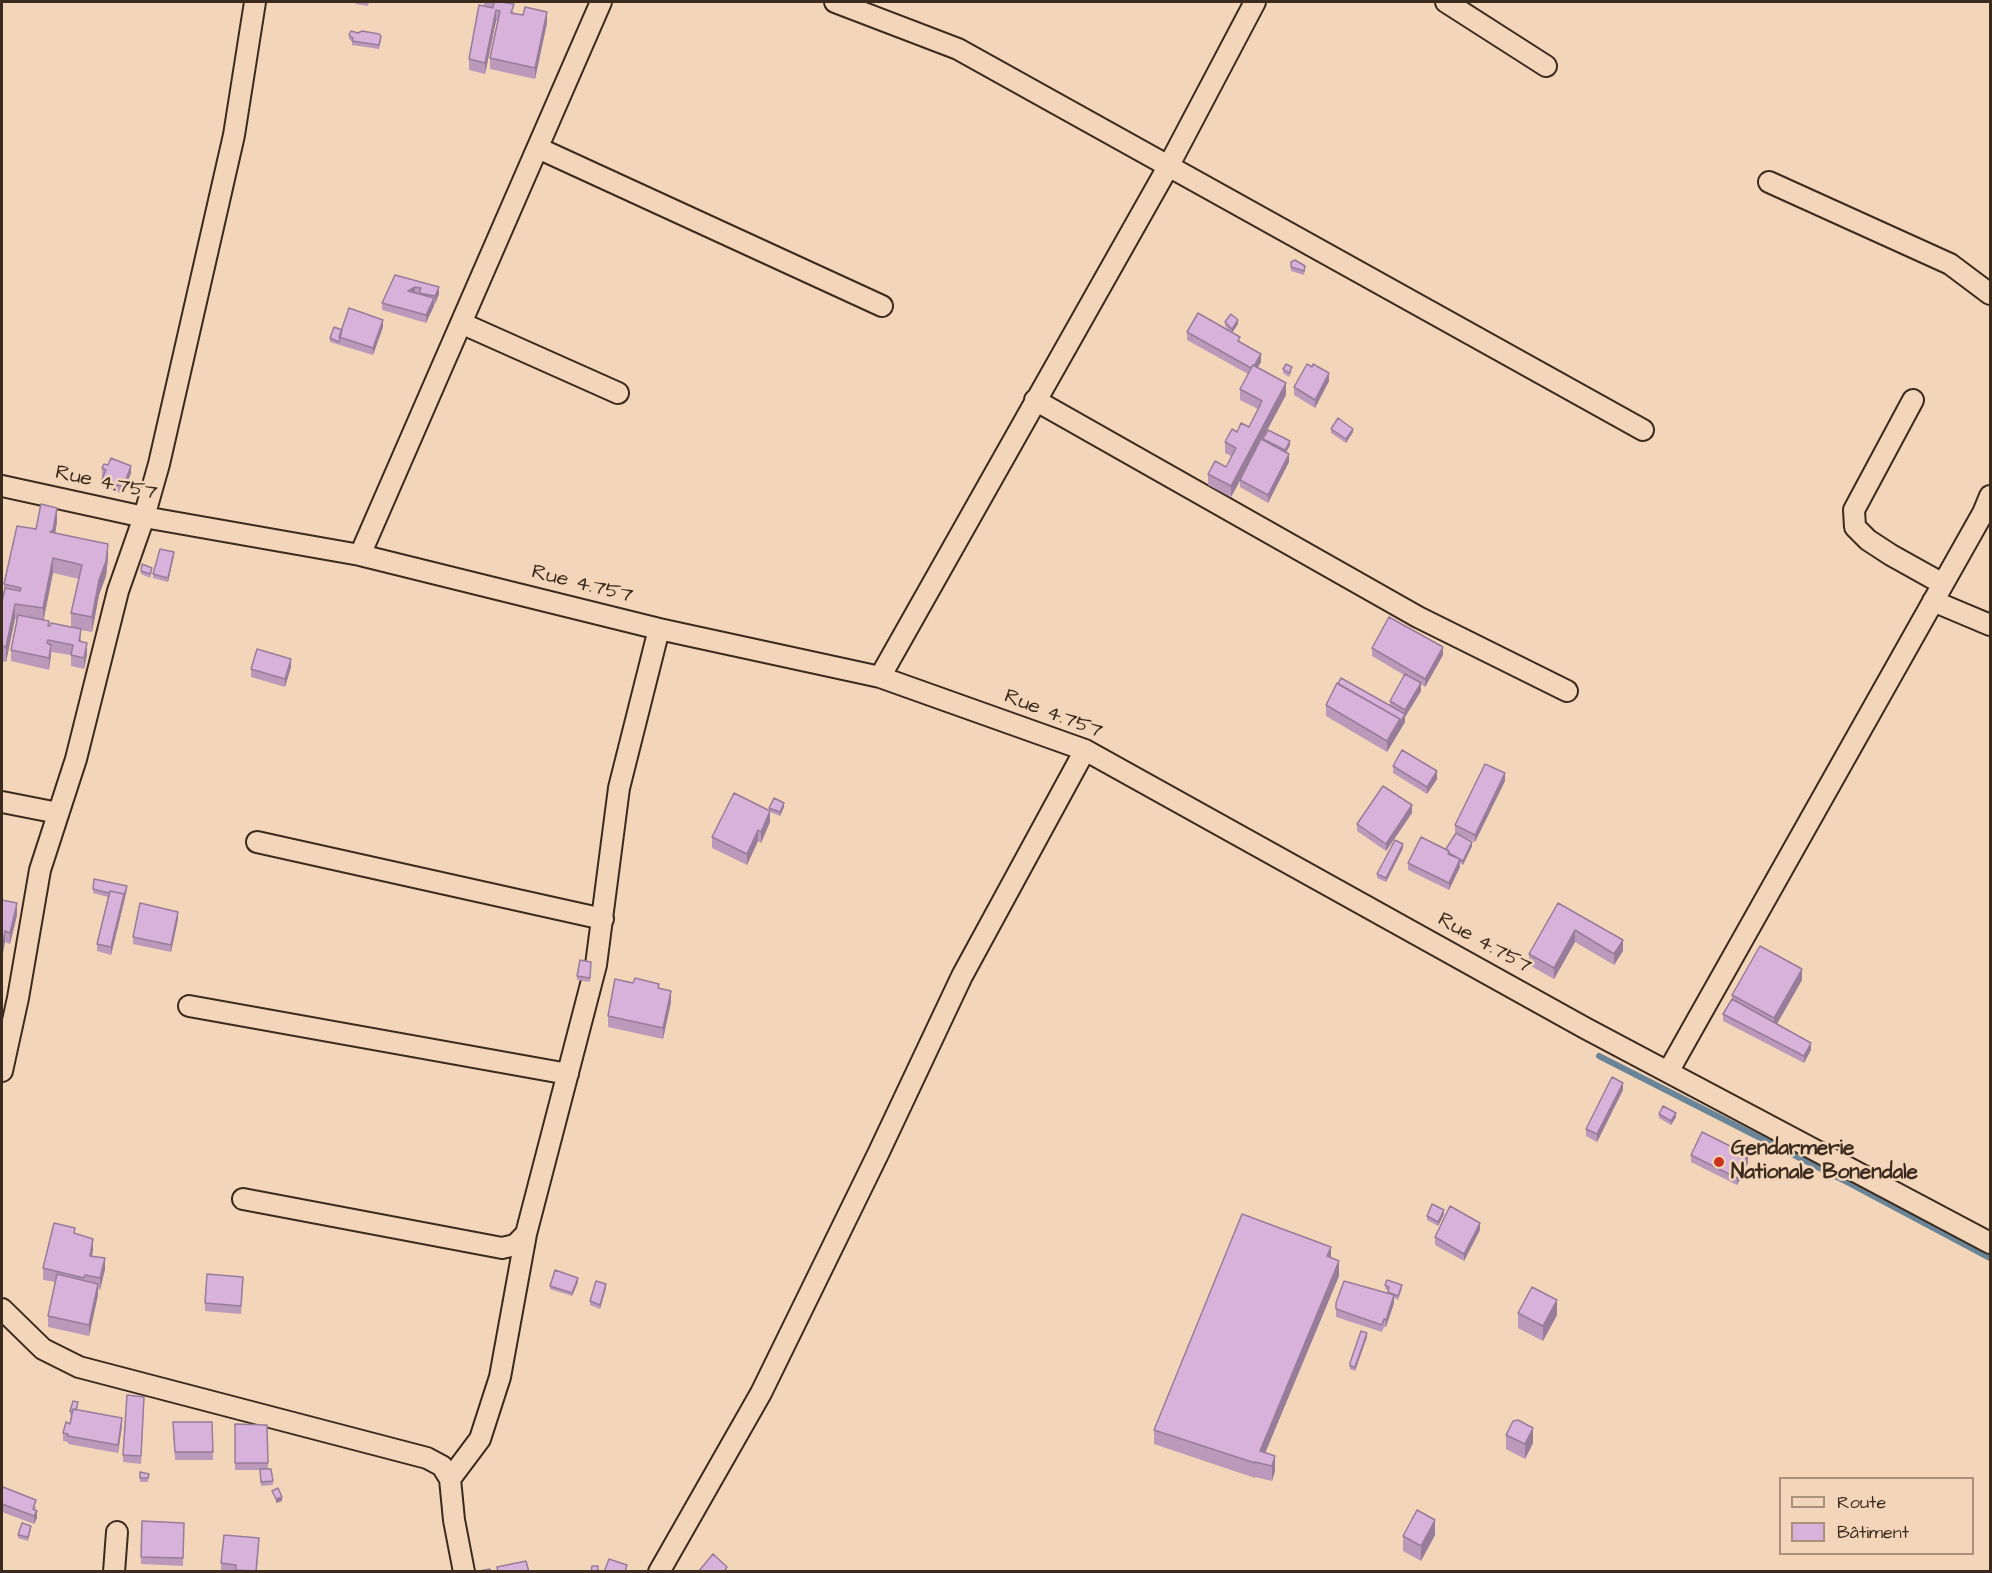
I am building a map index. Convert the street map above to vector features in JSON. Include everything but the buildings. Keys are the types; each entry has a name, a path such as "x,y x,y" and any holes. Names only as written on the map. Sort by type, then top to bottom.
{"street":[{"path":"2,1071 18,998 40,870 76,759 118,591 144,517 159,464 234,135 255,2"},
{"path":"360,555 601,2"},
{"path":"835,2 958,49 1643,430"},
{"path":"880,677 1168,166 1255,2"},
{"path":"1446,2 1546,66"},
{"path":"537,148 882,306"},
{"path":"1769,182 1950,264 1990,294"},
{"path":"461,322 618,393"},
{"path":"1035,400 1418,617 1567,691"},
{"path":"1913,400 1854,510 1855,527 1868,540 1891,555 1938,593 1990,625"},
{"name":"Rue 4.757","path":"2,486 144,517 360,555 659,629 880,677 1085,750 1668,1072 1990,1243"},
{"path":"1668,1072 1983,513 1990,496"},
{"path":"450,1479 480,1439 500,1377 526,1234 596,965 619,788 659,629"},
{"path":"659,1572 761,1393 962,976 1085,750"},
{"path":"2,802 58,813"},
{"path":"257,842 603,919"},
{"path":"189,1006 568,1074"},
{"path":"243,1199 502,1248 515,1245 526,1234"},
{"path":"2,1309 43,1349 79,1367 427,1458 442,1466 450,1479 464,1572"},
{"path":"114,1572 117,1532"}],"waterway":[{"path":"1599,1056 1849,1183 1990,1258"}],"place":[{"name":"Gendarmerie Nationale Bonendale","path":"1719,1162"}]}
